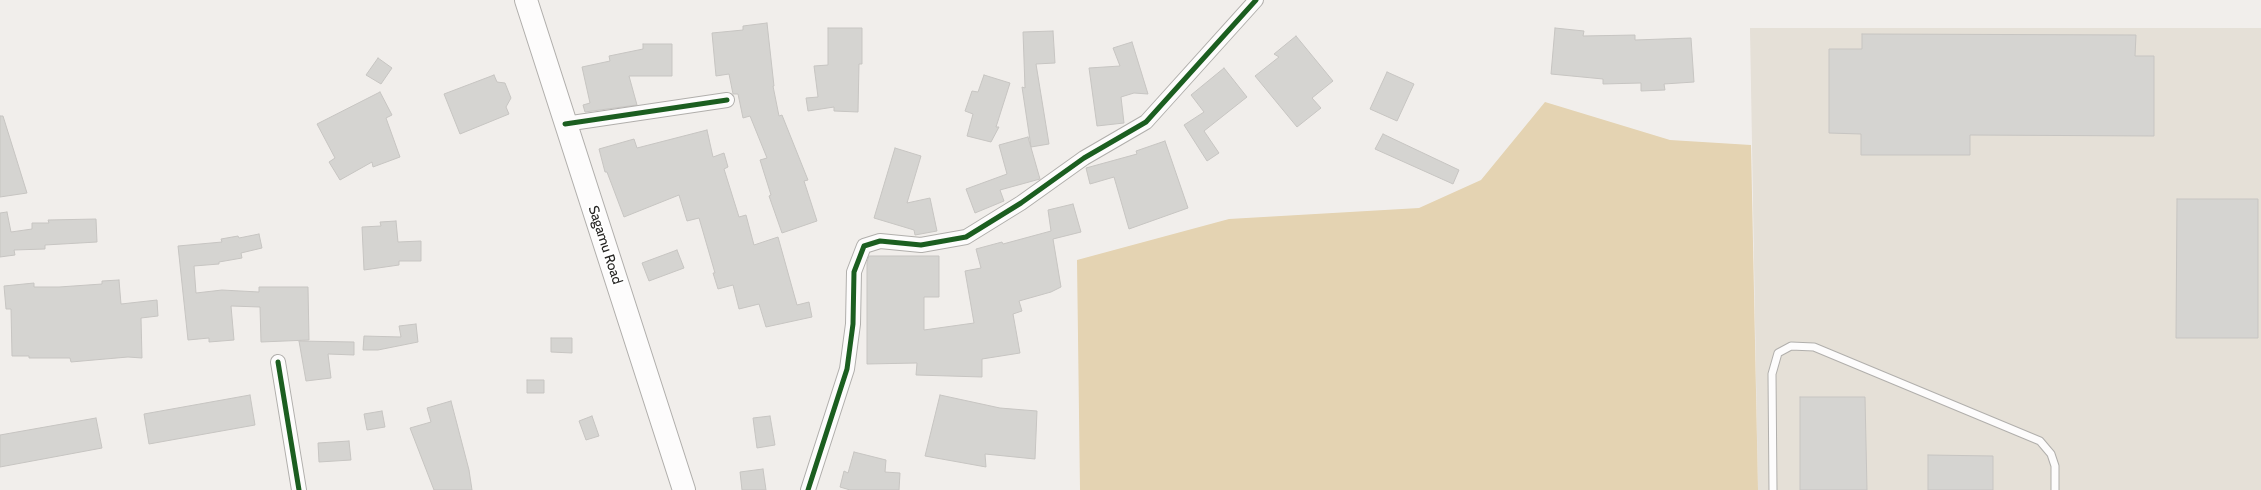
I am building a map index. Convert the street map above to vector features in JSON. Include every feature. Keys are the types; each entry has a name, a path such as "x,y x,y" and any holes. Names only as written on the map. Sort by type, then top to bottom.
{"highway":[{"name":"Sagamu Road","path":"526,0 684,490"}],"street":[{"path":"808,490 847,369 853,324 854,272 864,246 880,241 921,245 966,237 1021,203 1084,158 1146,122 1256,0"},
{"path":"565,124 727,100"},
{"path":"278,362 299,490"}],"lane":[{"path":"1773,490 1772,374 1778,353 1791,346 1814,347 2040,441 2051,454 2055,466 2055,490"}],"shaded area":[{"path":"1750,28 2261,28 2261,490 1758,490"},
{"path":"1545,102 1670,140 1751,145 1758,490 1080,490 1077,260 1229,219 1419,208 1481,180"}],"building":[{"path":"767,23 773,86 779,116 782,115 808,180 804,181 817,221 782,233 769,196 771,195 760,160 767,158 750,116 743,118 738,94 733,94 729,74 716,76 712,33 743,30 743,26"},
{"path":"828,28 862,28 862,64 859,64 858,112 834,111 834,107 808,111 806,98 818,97 814,66 828,65"},
{"path":"1555,28 1584,31 1583,36 1635,35 1635,40 1691,38 1694,82 1664,84 1665,90 1641,91 1641,83 1603,84 1603,79 1551,74"},
{"path":"1053,31 1055,63 1036,64 1049,144 1031,147 1022,87 1025,88 1023,32"},
{"path":"1862,34 2136,35 2135,56 2154,56 2154,136 1970,135 1970,155 1861,155 1861,134 1829,133 1829,49 1862,49"},
{"path":"1296,36 1333,81 1312,98 1321,108 1297,127 1255,76 1279,57 1274,54"},
{"path":"1132,42 1148,94 1134,93 1121,97 1124,123 1097,126 1089,68 1120,66 1113,48"},
{"path":"643,44 672,44 672,76 629,76 637,105 585,112 583,105 590,103 582,67 610,61 609,56 643,49"},
{"path":"378,58 392,68 381,84 366,75"},
{"path":"1224,68 1247,97 1204,131 1219,153 1207,161 1184,125 1204,112 1191,95"},
{"path":"1387,72 1414,84 1397,121 1370,109"},
{"path":"494,75 497,82 505,83 511,98 506,107 509,114 460,134 444,94"},
{"path":"984,75 1010,83 996,127 999,127 991,142 967,136 973,114 965,111 972,91 978,92"},
{"path":"380,92 392,115 386,118 400,157 373,167 372,162 340,180 329,162 335,158 317,124"},
{"path":"0,116 3,116 27,193 0,197"},
{"path":"707,130 713,157 724,153 728,167 724,169 739,217 746,215 754,245 778,237 797,305 809,302 812,317 766,327 759,304 739,309 733,285 718,289 699,218 687,221 679,195 624,217 607,172 605,172 599,149 634,139 637,148"},
{"path":"1383,134 1459,170 1453,184 1375,149"},
{"path":"1028,137 1040,179 1000,190 1004,201 975,213 966,189 1007,174 999,145"},
{"path":"1165,141 1188,208 1129,229 1114,177 1090,184 1086,168 1137,154 1136,151"},
{"path":"895,148 921,156 907,203 930,198 937,231 915,235 914,230 874,218"},
{"path":"2177,199 2258,199 2258,338 2176,338"},
{"path":"1073,204 1081,232 1053,239 1061,287 1051,292 1019,301 1022,311 1013,314 1020,353 982,359 982,377 916,375 917,363 867,364 867,262 869,256 939,256 939,297 924,297 924,330 974,323 965,271 981,268 976,249 1051,231 1048,210"},
{"path":"7,212 11,232 32,229 32,223 49,223 48,220 96,219 97,242 45,245 45,249 14,250 15,255 0,257 0,213"},
{"path":"396,221 398,242 421,241 421,261 399,261 399,265 364,270 362,227 381,226 380,222"},
{"path":"259,234 262,248 241,253 242,258 219,262 219,264 194,266 196,293 222,290 259,292 259,287 308,287 309,340 261,342 260,307 231,306 234,340 209,342 209,338 188,340 178,246 222,242 221,239"},
{"path":"677,250 684,268 649,281 642,263"},
{"path":"119,280 121,304 157,300 158,316 141,318 142,358 128,357 71,362 70,358 12,356 11,309 6,309 4,286 34,283 34,287 59,287 102,284 102,281"},
{"path":"416,324 418,342 378,350 363,350 364,336 401,337 399,326"},
{"path":"551,338 572,338 572,353 551,352"},
{"path":"299,341 354,342 354,355 328,354 331,378 306,381"},
{"path":"527,380 544,380 544,393 527,393"},
{"path":"250,395 255,425 149,444 144,414"},
{"path":"940,395 1000,408 1037,411 1035,459 985,454 986,467 925,456"},
{"path":"1800,397 1865,397 1867,490 1800,490"},
{"path":"451,401 469,470 472,490 434,490 410,428 431,422 427,408"},
{"path":"382,411 385,427 367,430 364,414"},
{"path":"592,416 599,436 586,440 579,421"},
{"path":"770,416 775,445 757,448 753,418"},
{"path":"96,418 102,448 0,467 0,435"},
{"path":"349,441 351,460 319,462 318,443"},
{"path":"854,452 886,460 885,472 900,473 899,490 850,490 840,487 844,471 848,473"},
{"path":"1928,455 1993,456 1993,490 1928,490"},
{"path":"763,469 766,490 742,490 740,472"}],"cycle path":[{"path":"808,490 847,369 853,324 854,272 864,246 880,241 921,245 966,237 1021,203 1084,158 1146,122 1256,0"},
{"path":"565,124 727,100"},
{"path":"278,362 299,490"}]}
